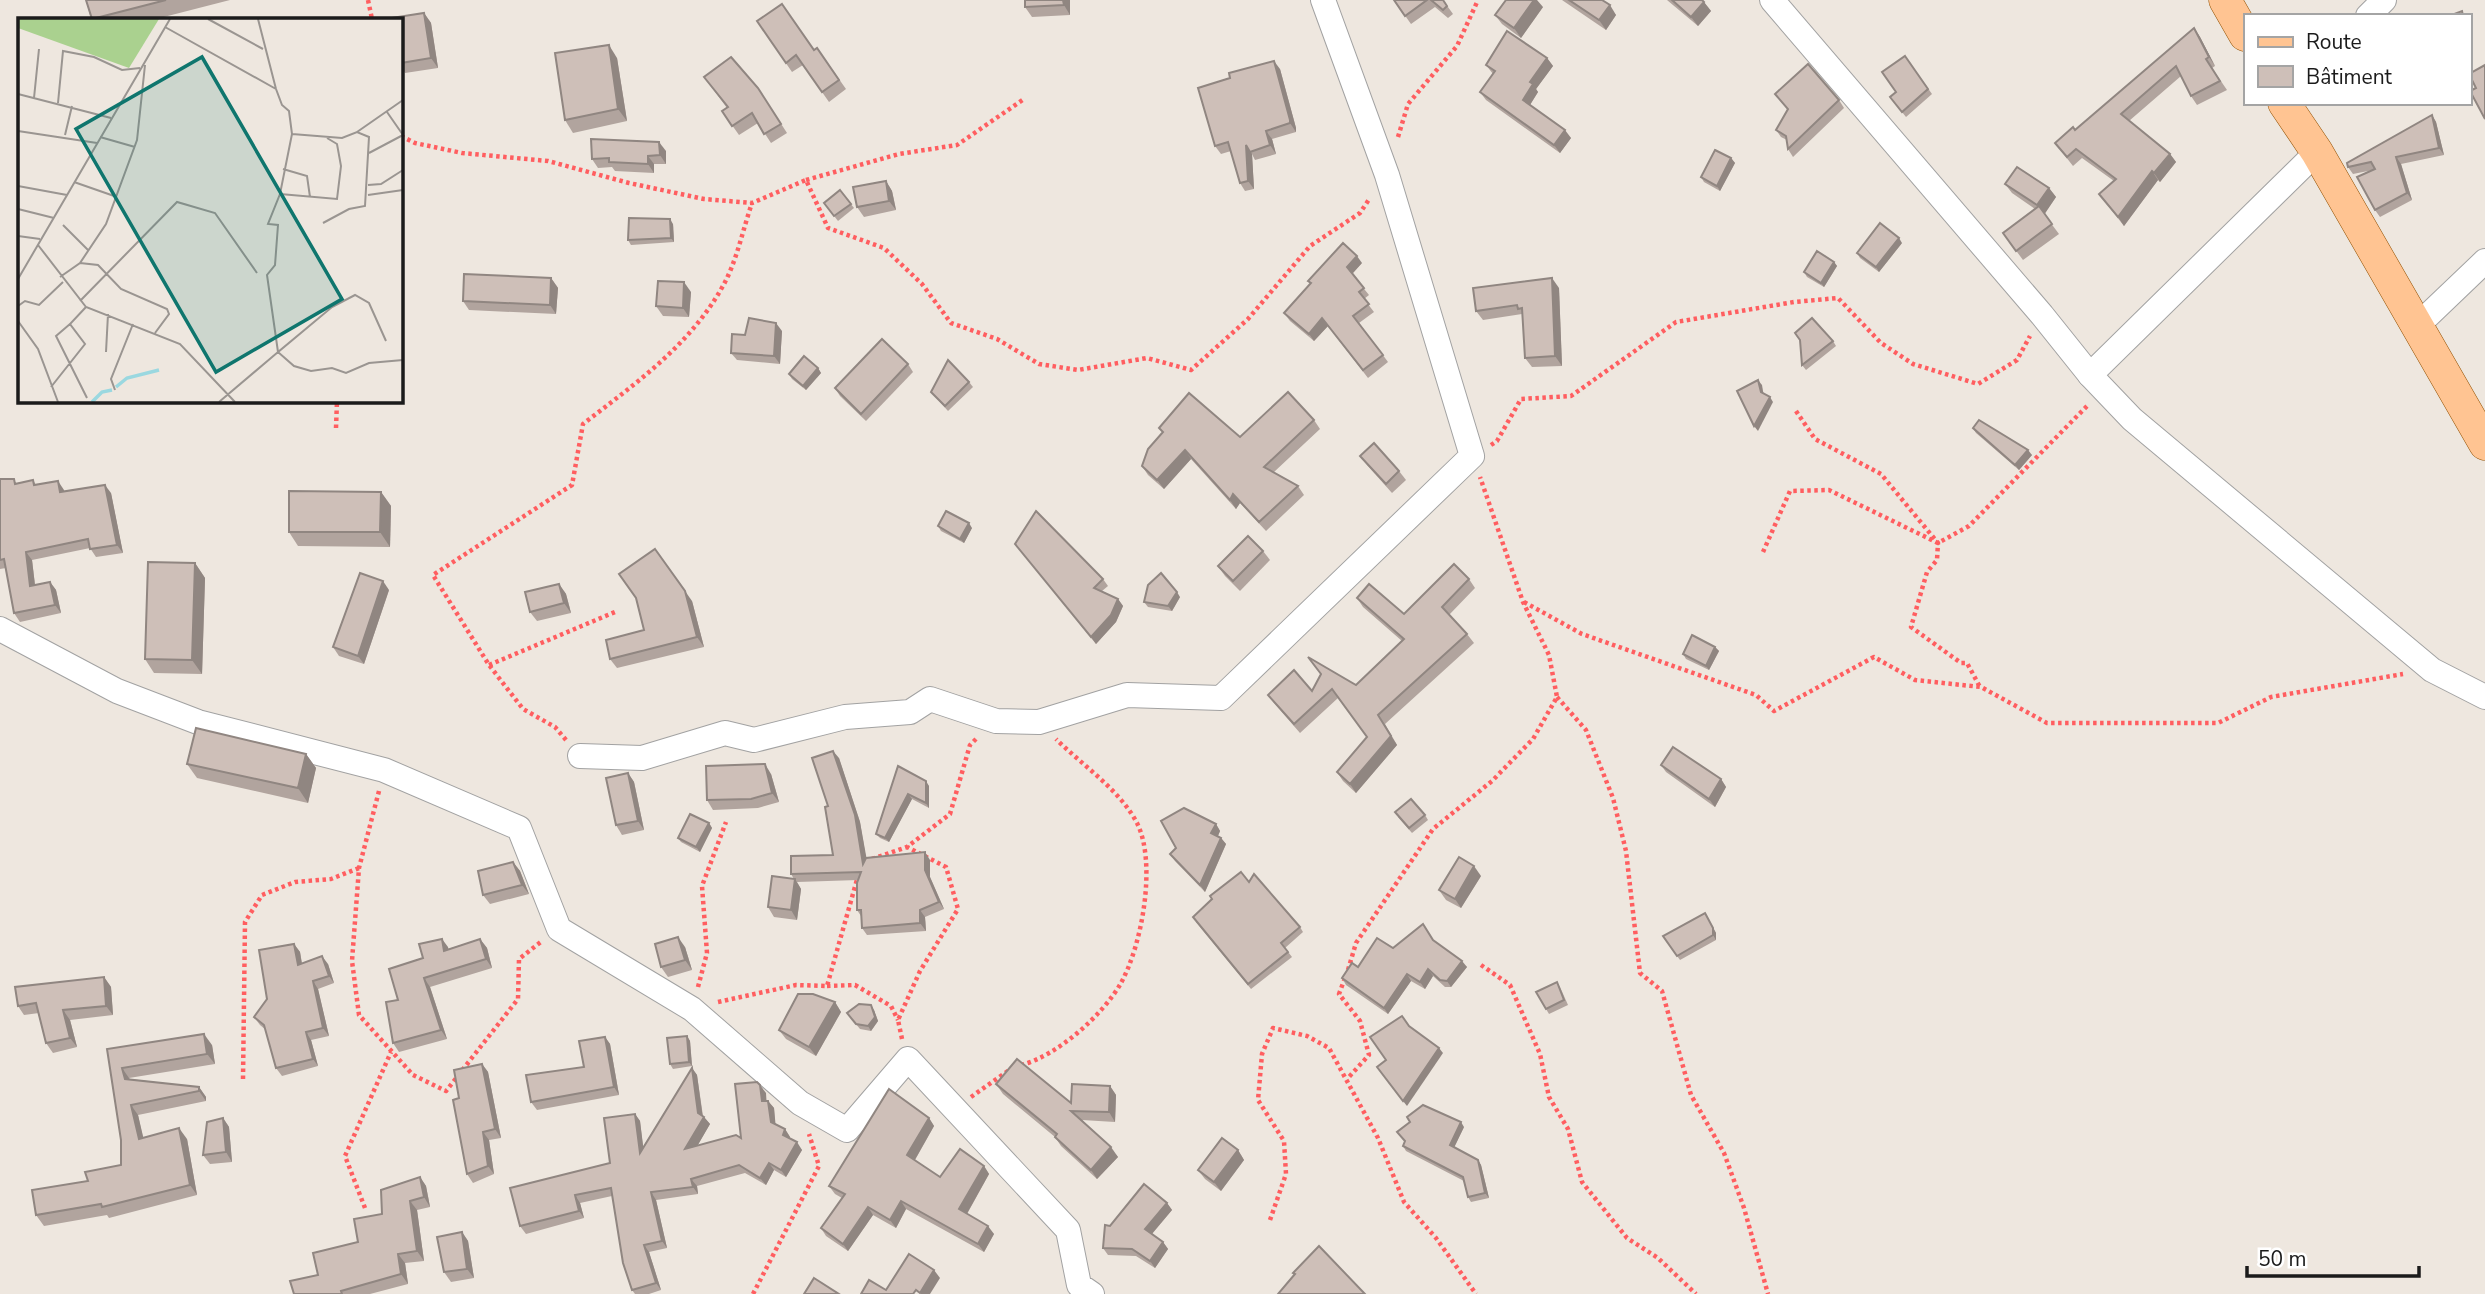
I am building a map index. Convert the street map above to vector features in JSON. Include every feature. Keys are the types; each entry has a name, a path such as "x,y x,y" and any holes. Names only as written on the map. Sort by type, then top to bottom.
{"main road":[{"path":"2225,0 2244,33"},
{"path":"2285,105 2317,152 2485,444"}],"street":[{"path":"580,756 642,758 725,733 754,740 845,717 910,712 930,699 996,722 1040,722 1127,695 1221,698 1472,456 1387,174 1323,0"},
{"path":"2370,14 2384,0"},
{"path":"1786,5 2097,382 2132,419 2432,670 2485,697"},
{"path":"2097,382 2317,152"},
{"path":"2418,325 2485,261"},
{"path":"0,629 117,691 198,722 384,770 519,828 559,929 692,1009 800,1103 847,1130 908,1059 1068,1230 1081,1291"}],"path":[{"path":"368,0 372,18"},
{"path":"806,180 828,228 884,248 922,284 951,323 997,339 1039,364 1078,370 1147,358 1191,370 1248,319 1310,246 1360,213 1387,174 1408,104 1457,46 1478,0"},
{"path":"402,136 415,143 462,153 548,161 629,183 704,199 752,203 806,180 899,153 957,145 1024,99"},
{"path":"580,756 555,727 523,709 489,665 432,575 572,485 583,424 662,364 702,320 725,282 752,203"},
{"path":"1768,1294 1744,1208 1724,1153 1691,1095 1662,991 1640,973 1626,851 1613,798 1586,730 1558,697 1549,655 1523,602 1472,456 1497,441 1521,399 1571,396 1676,322 1794,302 1838,298 1881,343 1913,364 1978,384 2017,360 2042,315"},
{"path":"1938,544 1969,526 2097,382"},
{"path":"336,428 337,402"},
{"path":"1796,411 1815,439 1881,474 1938,544 1937,560 1927,572 1911,627 1961,663 1967,663 1981,687"},
{"path":"1763,552 1790,491 1829,490 1938,544"},
{"path":"1523,602 1582,634 1756,695 1774,711 1874,657 1915,680 1981,687 2047,723 2218,723 2271,697 2326,685 2432,670"},
{"path":"489,665 615,612"},
{"path":"1348,1078 1369,1055 1360,1021 1339,994 1356,943 1433,829 1492,781 1534,738 1558,697"},
{"path":"866,863 872,858 908,847 950,814 970,745 996,722"},
{"path":"955,1112 985,1084 1075,1038 1121,983 1138,935 1149,873 1137,824 1096,773 1040,722"},
{"path":"384,770 359,868 352,961 359,1015 413,1075 446,1091 517,999 519,959 559,929"},
{"path":"726,822 702,886 707,953 692,1009 768,989 796,985 855,985 891,1006 898,1020 908,1059"},
{"path":"898,1020 920,971 958,909 946,867 908,847"},
{"path":"243,1079 245,922 262,895 295,881 331,878 359,868"},
{"path":"827,986 860,869"},
{"path":"1481,965 1510,985 1541,1054 1549,1097 1568,1129 1582,1182 1628,1238 1658,1258 1696,1294"},
{"path":"1270,1220 1286,1174 1284,1141 1258,1100 1262,1054 1273,1028 1307,1036 1329,1048 1348,1078 1378,1138 1404,1202 1436,1238 1476,1294"},
{"path":"365,1208 345,1156 391,1052"},
{"path":"753,1294 819,1166 800,1103"}],"building":[{"path":"86,0 166,0 96,18 92,18"},
{"path":"1025,0 1063,0 1064,5 1025,7"},
{"path":"1394,0 1427,0 1405,16"},
{"path":"1431,0 1443,0 1447,6 1443,10"},
{"path":"1506,0 1534,0 1514,28 1495,15"},
{"path":"1569,0 1602,0 1610,5 1599,20"},
{"path":"1672,0 1702,0 1704,2 1691,17"},
{"path":"782,4 839,80 822,92 796,55 786,63 757,21"},
{"path":"424,13 431,58 402,63 402,18 391,18"},
{"path":"2194,28 2209,57 2206,59 2220,81 2191,96 2176,66 2121,114 2170,154 2154,173 2152,171 2118,217 2099,194 2116,179 2076,149 2067,157 2055,143 2073,127 2075,130"},
{"path":"1507,31 1547,58 1530,82 1533,84 1523,100 1565,130 1554,145 1480,92 1495,71 1486,65"},
{"path":"609,45 618,109 565,120 555,53"},
{"path":"1905,56 1928,89 1902,112 1890,97 1896,92 1882,72"},
{"path":"731,57 758,88 781,124 764,134 752,113 732,126 722,111 728,107 704,77"},
{"path":"1274,61 1290,123 1266,131 1270,145 1250,152 1246,145 1248,181 1240,183 1228,142 1215,146 1198,88 1230,78 1229,73"},
{"path":"1808,64 1839,100 1788,149 1786,136 1776,130 1788,109 1775,94"},
{"path":"2485,65 2485,119 2471,93 2476,88 2471,73"},
{"path":"2432,115 2439,148 2396,157 2407,193 2375,210 2357,177 2375,169 2371,162 2348,167 2347,163"},
{"path":"591,139 659,142 660,155 648,156 648,164 609,162 609,158 592,159"},
{"path":"1715,150 1731,158 1717,186 1701,177"},
{"path":"2017,167 2049,188 2037,205 2005,184"},
{"path":"886,181 889,201 857,207 853,187"},
{"path":"840,190 851,204 834,216 824,203"},
{"path":"2039,206 2052,224 2016,251 2003,233"},
{"path":"629,218 670,219 671,238 628,240"},
{"path":"1880,223 1899,238 1876,267 1857,253"},
{"path":"1343,243 1357,256 1347,267 1364,288 1359,292 1369,304 1353,316 1383,355 1363,370 1322,318 1309,334 1284,313 1311,283 1308,281"},
{"path":"1817,251 1834,262 1821,283 1804,272"},
{"path":"464,274 551,278 550,305 463,301"},
{"path":"1552,278 1555,356 1525,358 1522,308 1518,309 1517,305 1476,311 1473,288"},
{"path":"658,281 684,282 683,308 656,306"},
{"path":"749,318 776,323 774,356 731,353 732,334 745,335"},
{"path":"1812,318 1833,341 1802,365 1800,340 1795,333"},
{"path":"882,339 908,364 861,414 835,388"},
{"path":"804,356 818,368 803,386 789,374"},
{"path":"948,360 969,382 945,406 931,392"},
{"path":"1758,380 1761,392 1770,397 1754,426 1737,391"},
{"path":"1288,392 1314,420 1264,467 1298,486 1259,522 1233,494 1230,500 1185,450 1157,480 1142,466 1148,449 1163,432 1159,428 1189,393 1240,437"},
{"path":"1979,420 2028,450 2015,465 1973,428"},
{"path":"1374,443 1399,471 1386,484 1360,456"},
{"path":"0,479 14,479 15,484 33,480 34,485 58,481 60,492 105,485 117,545 90,549 88,539 26,552 30,586 50,582 55,605 14,613 4,559 0,560"},
{"path":"289,491 381,492 380,532 289,532"},
{"path":"946,511 969,523 960,539 938,526"},
{"path":"1036,511 1103,579 1094,588 1118,599 1111,615 1091,637 1015,544"},
{"path":"1248,536 1263,551 1233,581 1218,566"},
{"path":"655,549 685,591 697,637 610,659 606,640 644,630 636,598 619,574"},
{"path":"148,562 195,563 192,660 145,659"},
{"path":"1454,564 1469,579 1442,607 1467,634 1378,715 1391,736 1350,784 1337,772 1367,737 1332,689 1294,724 1268,695 1294,670 1312,691 1321,674 1308,657 1356,685 1404,639 1357,598 1369,584 1404,614"},
{"path":"360,573 383,581 358,656 333,647"},
{"path":"1161,573 1177,592 1168,606 1144,602 1148,585"},
{"path":"559,584 564,603 530,612 525,592"},
{"path":"1692,635 1715,647 1706,666 1683,654"},
{"path":"196,728 306,754 298,788 187,764"},
{"path":"1673,747 1721,779 1709,799 1661,765"},
{"path":"833,751 855,815 863,864 866,858 925,852 925,870 939,902 920,910 920,923 862,928 861,910 857,910 857,883 861,872 791,874 791,856 833,855 825,807 828,806 812,758"},
{"path":"765,764 772,793 751,799 707,800 706,766"},
{"path":"898,766 926,781 926,803 908,794 885,838 876,834"},
{"path":"628,773 638,821 616,825 606,778"},
{"path":"1411,799 1425,815 1409,828 1395,812"},
{"path":"1184,808 1216,824 1211,833 1221,838 1200,885 1170,854 1176,848 1161,821"},
{"path":"690,814 709,823 696,847 678,838"},
{"path":"1459,857 1474,866 1455,899 1439,890"},
{"path":"513,862 522,885 483,895 478,871"},
{"path":"1241,872 1249,882 1254,874 1300,927 1281,943 1288,952 1248,984 1193,917 1212,899 1210,896"},
{"path":"772,876 795,879 791,910 768,907"},
{"path":"1705,913 1713,928 1713,935 1677,956 1663,936"},
{"path":"1423,924 1433,940 1462,961 1447,981 1440,980 1428,969 1420,982 1407,974 1384,1008 1342,978 1352,963 1358,967 1377,938 1393,948"},
{"path":"678,937 685,960 661,967 655,944"},
{"path":"442,939 444,951 480,939 486,959 424,978 441,1030 393,1043 386,1002 398,1000 389,969 423,958 419,944"},
{"path":"294,944 298,965 322,956 329,976 313,981 323,1028 306,1032 313,1059 276,1068 264,1025 254,1017 267,999 259,950"},
{"path":"104,977 106,1006 63,1010 70,1038 46,1043 36,1003 18,1006 15,987"},
{"path":"1557,982 1564,1000 1546,1009 1536,992"},
{"path":"798,994 813,994 835,1002 809,1047 779,1030"},
{"path":"859,1004 871,1005 875,1017 868,1026 856,1024 847,1013"},
{"path":"1402,1016 1409,1026 1439,1048 1403,1101 1377,1067 1386,1060 1370,1037"},
{"path":"204,1034 207,1054 122,1068 125,1079 199,1087 199,1091 131,1105 139,1139 179,1128 190,1185 102,1207 101,1204 36,1215 32,1190 88,1181 85,1172 121,1165 121,1140 107,1049"},
{"path":"687,1036 689,1062 670,1064 667,1038"},
{"path":"605,1037 614,1087 531,1102 526,1075 584,1067 579,1041"},
{"path":"1017,1059 1071,1103 1072,1084 1110,1086 1109,1112 1071,1111 1111,1147 1091,1170 1055,1137 1057,1134 996,1084"},
{"path":"482,1064 495,1129 483,1132 488,1166 467,1174 453,1100 459,1098 454,1070"},
{"path":"692,1068 698,1113 704,1117 685,1149 736,1135 741,1138 735,1084 757,1082 760,1085 762,1101 768,1101 771,1122 785,1129 783,1135 797,1142 781,1170 769,1163 760,1178 739,1165 691,1179 693,1187 651,1192 662,1241 644,1245 656,1283 632,1290 623,1263 611,1188 575,1195 579,1211 520,1226 510,1188 610,1163 604,1118 635,1114 640,1153"},
{"path":"889,1089 929,1118 907,1155 940,1177 960,1149 984,1166 959,1209 988,1226 978,1244 901,1201 890,1220 868,1207 843,1244 821,1228 845,1194 829,1186"},
{"path":"1423,1105 1461,1122 1450,1145 1478,1160 1485,1193 1468,1197 1463,1177 1403,1146 1405,1141 1397,1132 1410,1122 1407,1117"},
{"path":"223,1118 226,1152 203,1155 207,1122"},
{"path":"1222,1138 1238,1150 1214,1182 1198,1170"},
{"path":"420,1177 424,1197 410,1201 417,1251 398,1254 401,1274 341,1291 342,1294 294,1294 290,1281 318,1275 313,1253 358,1242 354,1219 382,1214 381,1190"},
{"path":"1144,1184 1167,1203 1145,1229 1163,1242 1150,1261 1132,1249 1103,1248 1105,1225 1110,1226"},
{"path":"462,1232 467,1269 444,1272 437,1237"},
{"path":"1319,1246 1365,1294 1278,1294 1295,1274 1293,1273"},
{"path":"909,1254 934,1270 920,1293 916,1290 913,1294 861,1294 869,1280 886,1290"},
{"path":"814,1278 839,1294 804,1294"}]}
